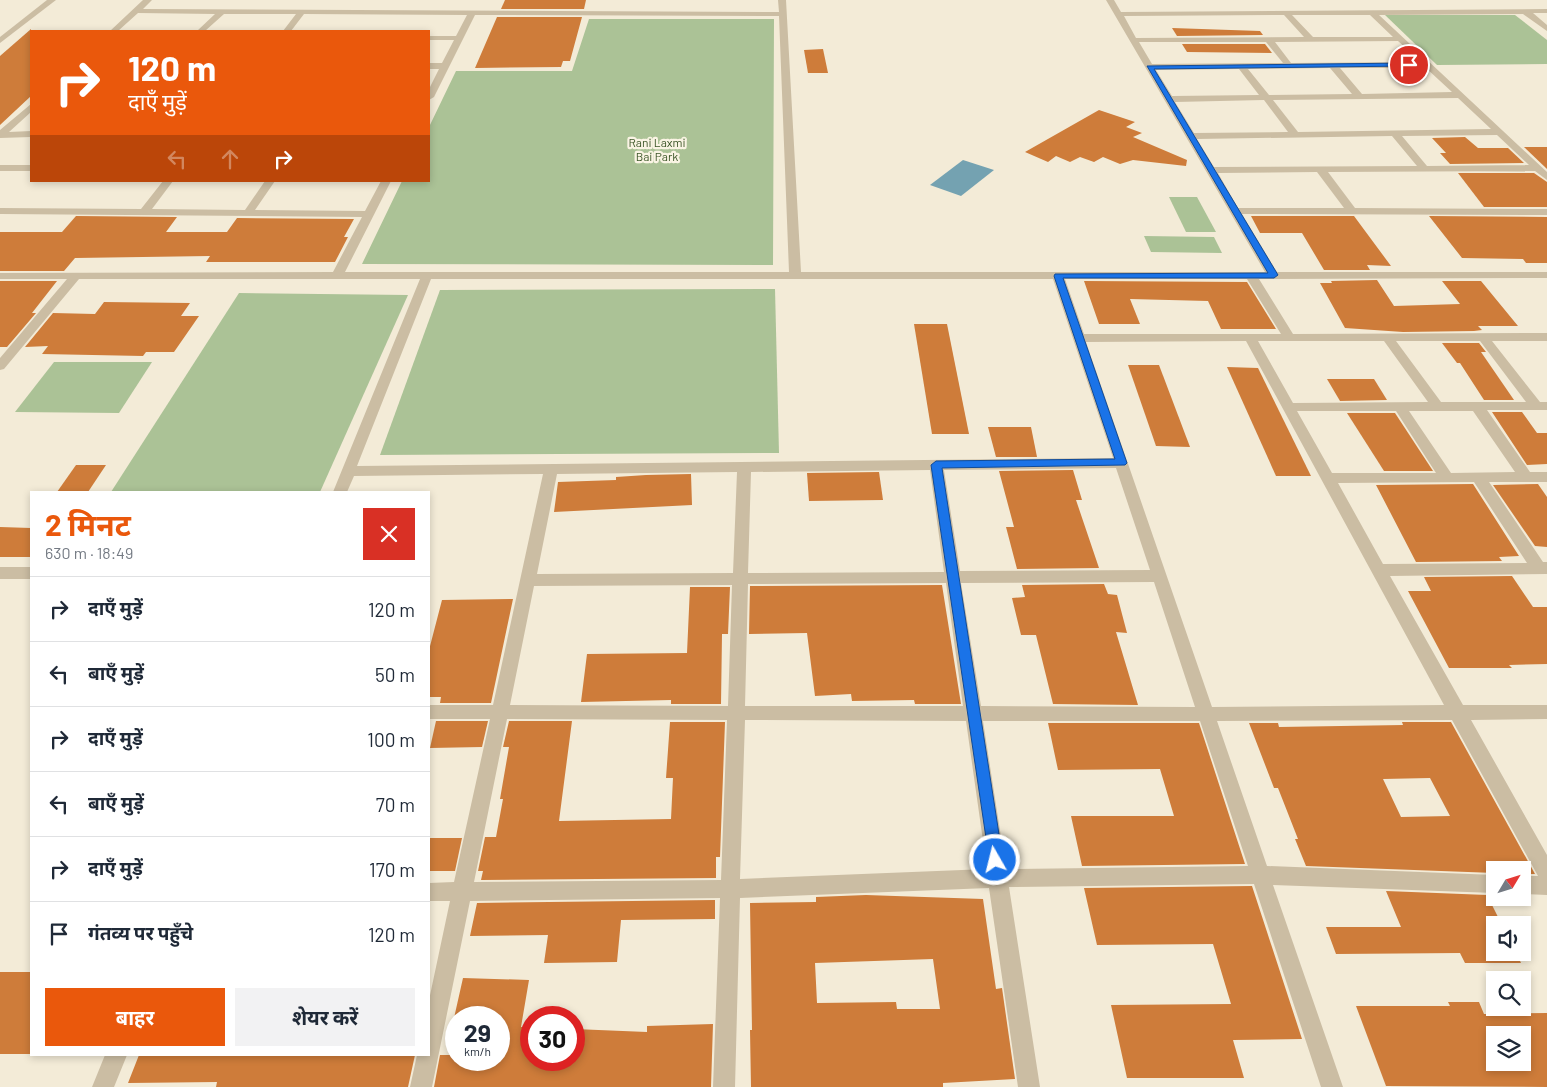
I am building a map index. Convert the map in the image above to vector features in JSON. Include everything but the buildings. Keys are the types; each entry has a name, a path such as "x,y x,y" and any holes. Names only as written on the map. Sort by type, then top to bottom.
{"street":[{"path":"0,41 52,0"},
{"path":"115,30 148,0"},
{"path":"212,11 222,0"},
{"path":"282,12 293,0"},
{"path":"354,12 362,0"},
{"path":"782,0 795,276"},
{"path":"1110,0 1274,275"},
{"path":"1539,0 1547,6"},
{"path":"1328,4 1335,12"},
{"path":"1439,4 1449,12"},
{"path":"1223,5 1229,13"},
{"path":"136,11 472,13 496,10 680,10 783,14"},
{"path":"202,30 222,11"},
{"path":"1525,11 1547,29"},
{"path":"1118,14 1208,16 1229,13 1547,11"},
{"path":"288,30 302,12"},
{"path":"1372,12 1547,177"},
{"path":"430,94 472,13"},
{"path":"1286,13 1310,39"},
{"path":"1133,40 1222,36 1268,39 1400,39"},
{"path":"430,38 459,38"},
{"path":"1268,39 1289,66"},
{"path":"1150,67 1428,65"},
{"path":"430,66 444,66"},
{"path":"1242,66 1295,134"},
{"path":"1333,66 1359,96"},
{"path":"1168,99 1460,95"},
{"path":"0,135 30,108"},
{"path":"1190,136 1499,132"},
{"path":"1394,133 1424,168"},
{"path":"0,135 30,134"},
{"path":"0,168 30,168"},
{"path":"1211,170 1537,168"},
{"path":"1320,169 1353,213"},
{"path":"144,212 167,182"},
{"path":"248,213 269,182"},
{"path":"338,276 385,182"},
{"path":"0,211 369,214"},
{"path":"1235,211 1353,213 1547,212"},
{"path":"1251,275 1289,336"},
{"path":"0,276 1547,275"},
{"path":"0,366 4,355 76,276"},
{"path":"340,491 427,276"},
{"path":"1058,276 1206,714 1258,875 1332,1087"},
{"path":"1079,338 1250,338 1289,336 1547,337"},
{"path":"1387,337 1437,406"},
{"path":"1483,337 1541,406"},
{"path":"1250,338 1547,874"},
{"path":"1477,406 1526,477"},
{"path":"1289,407 1541,406"},
{"path":"1400,407 1447,478"},
{"path":"349,471 1121,463"},
{"path":"936,465 1030,1087"},
{"path":"724,1087 744,467"},
{"path":"430,1044 551,469"},
{"path":"1478,477 1543,568"},
{"path":"1328,478 1547,477"},
{"path":"1378,570 1543,568"},
{"path":"0,573 30,573"},
{"path":"528,580 1159,576"},
{"path":"430,712 1458,714 1547,712"},
{"path":"430,892 730,889 998,878 1258,875 1486,884"},
{"path":"1531,885 1547,886"},
{"path":"103,1087 116,1056"},
{"path":"421,1087 428,1056"}],"green space":[{"path":"1385,15 1515,15 1547,40 1547,64 1437,65"},
{"name":"Rani Laxmi Bai Park","path":"589,19 774,19 773,265 362,264 402,182 430,182 430,125 456,71 572,71"},
{"path":"1169,197 1197,197 1216,232 1186,232"},
{"path":"1144,236 1214,237 1222,253 1151,252"},
{"path":"775,289 779,453 380,455 440,290"},
{"path":"239,293 408,295 320,491 112,491"},
{"path":"54,362 152,362 119,413 15,412"}],"water":[{"path":"963,160 994,170 961,196 930,185"}],"route":[{"path":"995,860 936,465 1121,463 1058,276 1274,275 1150,67 1409,65"}]}
